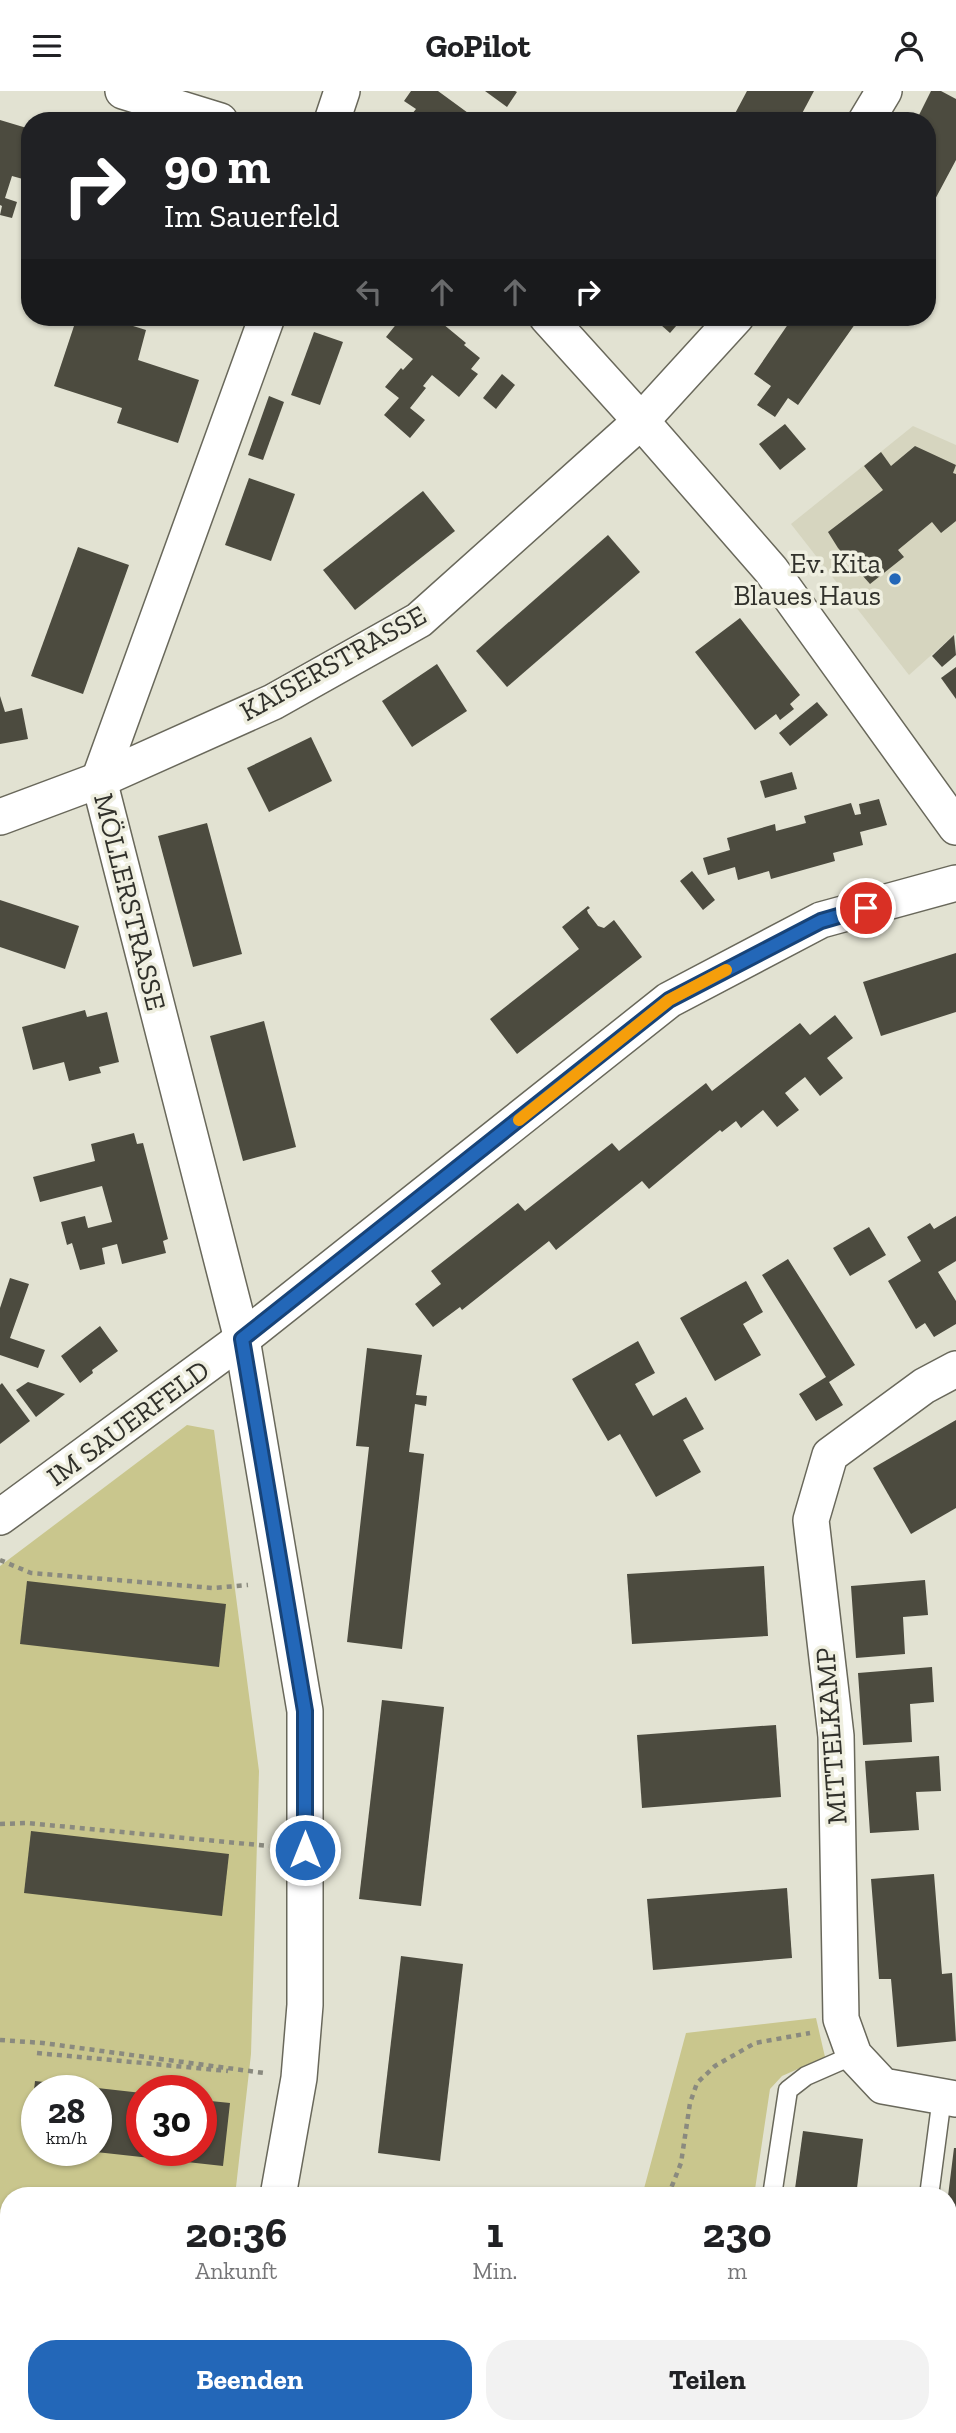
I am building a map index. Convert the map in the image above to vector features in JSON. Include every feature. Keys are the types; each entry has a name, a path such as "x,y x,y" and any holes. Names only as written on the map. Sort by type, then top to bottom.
{"street":[{"path":"123,91 191,112"},
{"path":"335,112 342,91"},
{"path":"871,112 884,91"},
{"name":"MÖLLERSTRASSE","path":"264,326 99,780 242,1339 305,1711 305,2005 299,2078 280,2187"},
{"path":"555,326 771,570 956,827"},
{"name":"KAISERSTRASSE","path":"0,817 99,780 273,702 419,620 641,421 728,326"},
{"name":"IM SAUERFELD","path":"0,1517 242,1339 669,1000 821,921 956,883"},
{"name":"MITTELKAMP","path":"949,2098 883,2086 854,2055 841,2019 836,1736 811,1520 830,1455 924,1387 956,1369"}],"lane":[{"path":"773,2187 788,2090 806,2076 854,2055"},
{"path":"931,2187 949,2098"}],"path":[{"path":"0,1560 31,1573 213,1588 282,1582"},
{"path":"0,1824 27,1822 305,1850"},
{"path":"672,2187 681,2163 690,2103 697,2083 715,2066 755,2043 812,2033 841,2019"},
{"path":"0,2040 43,2043 299,2078"},
{"path":"37,2053 299,2078"}],"shaded area":[{"name":"Ev. Kita Blaues Haus","path":"913,426 956,445 956,633 909,675 791,524"},
{"path":"187,1425 214,1430 259,1771 251,2054 236,2187 0,2187 0,1566"},
{"path":"816,2018 825,2057 782,2076 770,2089 755,2187 644,2187 686,2033"}],"building":[{"path":"411,91 438,91 467,112 414,112 416,109 404,101"},
{"path":"485,91 515,91 517,92 507,107"},
{"path":"747,91 814,91 803,112 736,112"},
{"path":"931,91 941,91 956,99 956,160 936,198 936,112 920,112"},
{"path":"0,120 21,126 21,178 12,176 5,198 17,202 12,218 0,215"},
{"path":"74,326 133,326 146,330 138,360 199,380 178,443 117,423 122,408 54,386"},
{"path":"395,326 445,326 480,358 471,369 478,374 459,397 432,375 423,386 426,388 410,408 425,420 410,438 384,415 399,398 385,387 401,368 403,370 413,359 386,337"},
{"path":"662,326 676,326 670,333"},
{"path":"787,326 854,326 798,405 788,398 775,417 757,405 771,386 754,374"},
{"path":"314,332 343,342 320,405 291,395"},
{"path":"502,374 515,385 496,409 483,398"},
{"path":"269,396 284,402 263,460 248,455"},
{"path":"785,424 806,449 780,470 759,444"},
{"path":"915,446 956,465 953,473 956,474 956,521 941,533 932,522 898,550 904,557 870,584 838,548 828,532 883,490 864,466 881,452 891,466"},
{"path":"249,478 295,494 271,561 225,545"},
{"path":"423,491 455,531 355,610 323,570"},
{"path":"608,535 640,572 507,687 476,651"},
{"path":"78,547 129,565 83,694 31,676"},
{"path":"740,618 800,695 790,704 794,709 780,720 776,714 755,730 695,652"},
{"path":"954,635 956,655 942,667 932,656"},
{"path":"437,664 467,711 412,747 382,701"},
{"path":"956,667 956,699 941,678"},
{"path":"0,696 5,712 22,708 28,739 0,744"},
{"path":"817,702 828,715 790,746 779,733"},
{"path":"311,737 332,781 269,812 247,768"},
{"path":"792,772 797,789 765,798 760,781"},
{"path":"879,799 887,825 860,832 863,845 833,853 835,861 771,879 769,871 738,880 735,867 708,875 703,858 730,850 727,838 775,824 776,831 806,823 804,816 851,803 855,815 861,814 859,804"},
{"path":"207,823 242,954 193,967 158,836"},
{"path":"692,871 715,900 703,910 680,881"},
{"path":"0,900 79,926 65,969 0,947"},
{"path":"588,906 588,913 598,926 604,928 614,920 642,957 517,1054 490,1019 579,949 562,927"},
{"path":"956,953 956,1012 881,1036 863,982"},
{"path":"85,1010 87,1017 107,1012 119,1062 99,1067 101,1073 69,1081 64,1062 33,1070 22,1027"},
{"path":"835,1015 853,1038 827,1058 843,1078 820,1096 805,1077 785,1093 799,1110 777,1127 763,1110 741,1128 736,1121 722,1132 720,1130 649,1189 642,1181 556,1250 549,1241 462,1310 460,1307 433,1327 415,1304 441,1284 431,1271 518,1203 525,1211 612,1143 619,1151 706,1083 712,1091 800,1023 810,1035"},
{"path":"264,1021 296,1147 243,1161 210,1036"},
{"path":"134,1133 137,1144 143,1143 168,1239 163,1241 166,1253 122,1264 117,1244 102,1248 105,1264 80,1270 72,1243 67,1245 61,1222 85,1216 88,1228 112,1222 102,1186 40,1202 33,1177 95,1161 91,1144"},
{"path":"956,1216 956,1261 938,1272 956,1301 956,1324 934,1337 925,1323 916,1329 888,1281 921,1261 907,1237 930,1223 934,1229"},
{"path":"869,1227 886,1255 850,1276 833,1248"},
{"path":"788,1259 855,1365 829,1382 843,1405 816,1421 799,1394 826,1377 762,1275"},
{"path":"10,1278 29,1284 10,1338 45,1350 38,1368 0,1355 0,1308"},
{"path":"746,1281 763,1312 743,1324 761,1355 715,1381 680,1318"},
{"path":"100,1326 118,1351 92,1370 93,1373 80,1383 61,1356"},
{"path":"638,1341 655,1373 635,1384 653,1416 686,1397 704,1429 683,1440 701,1472 656,1497 620,1434 608,1441 572,1379"},
{"path":"367,1348 422,1355 416,1395 427,1396 426,1406 415,1404 409,1452 424,1454 402,1649 347,1642 369,1447 356,1446"},
{"path":"28,1382 65,1394 36,1417 16,1390"},
{"path":"2,1383 30,1421 0,1444 0,1385"},
{"path":"956,1420 956,1508 911,1534 873,1468"},
{"path":"764,1566 768,1636 632,1644 627,1574"},
{"path":"925,1580 928,1615 903,1617 905,1654 856,1658 851,1586"},
{"path":"27,1581 226,1604 219,1667 20,1644"},
{"path":"932,1667 934,1702 910,1704 912,1742 863,1745 858,1673"},
{"path":"382,1700 444,1707 421,1906 359,1899"},
{"path":"776,1725 781,1797 642,1808 637,1735"},
{"path":"939,1756 941,1791 916,1792 919,1830 870,1833 865,1761"},
{"path":"31,1831 229,1854 222,1916 24,1893"},
{"path":"934,1874 942,1974 952,1973 956,2041 897,2047 891,1979 879,1979 871,1879"},
{"path":"787,1888 792,1958 653,1970 647,1899"},
{"path":"401,1956 463,1964 440,2161 378,2153"},
{"path":"112,2090 126,2091 126,2155 112,2154"},
{"path":"217,2102 230,2103 223,2166 217,2165"},
{"path":"803,2131 863,2139 857,2187 795,2187"},
{"path":"954,2148 956,2148 956,2187 949,2187"}],"slow traffic":[{"path":"519,1120 669,1000 726,970"}],"place":[{"name":"Ev. Kita Blaues Haus","path":"895,579"}],"route":[{"path":"305,1850 305,1711 242,1339 669,1000 821,921 866,908"}]}
